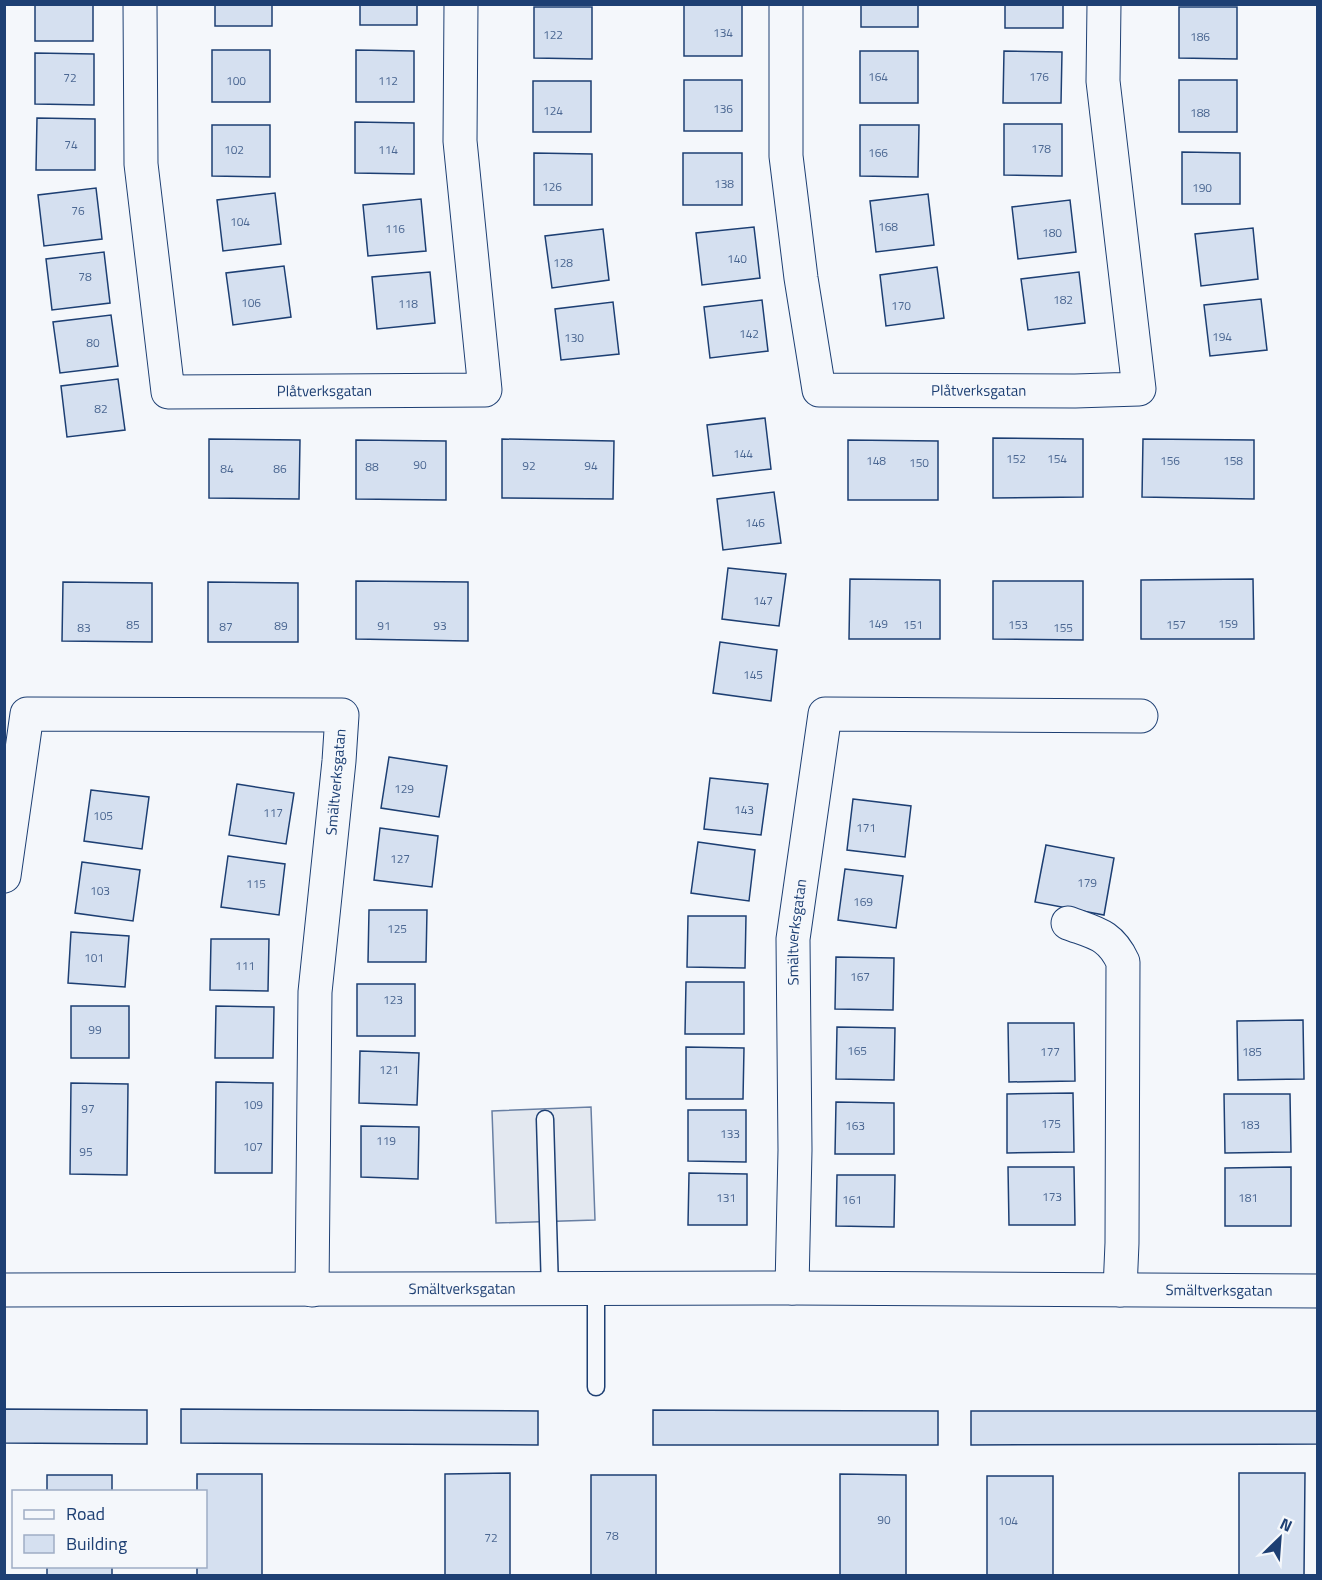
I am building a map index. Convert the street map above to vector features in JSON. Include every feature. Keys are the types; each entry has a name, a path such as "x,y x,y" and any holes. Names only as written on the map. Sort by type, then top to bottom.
{"street":[{"name":"Plåtverksgatan","path":"140,4 141,164 168,392 179,392 485,390 460,141 461,4"},
{"name":"Plåtverksgatan","path":"786,4 786,156 801,278 819,390 1075,391 1139,389 1103,81 1104,4"},
{"name":"Smältverksgatan","path":"4,876 27,714 342,715 315,992 312,1290"},
{"name":"Smältverksgatan","path":"792,1288 795,1150 793,939 825,714 1141,716"},
{"path":"1068,923 1099,935 1115,946 1123,962 1120,1290"},
{"name":"Smältverksgatan","path":"4,1290 792,1288 1317,1291"}],"lane":[{"path":"545,1119 550,1290"},
{"path":"596,1289 596,1387"}],"shaded area":[{"path":"591,1107 595,1220 496,1223 492,1111"}],"building":[{"path":"35,4 93,4 93,41 35,41"},
{"path":"215,4 272,4 272,26 215,26"},
{"path":"360,4 417,4 417,25 360,25"},
{"path":"684,4 742,5 742,56 684,56"},
{"path":"861,4 918,4 918,27 861,27"},
{"path":"1005,4 1063,4 1063,28 1005,28"},
{"path":"534,7 592,7 592,59 534,58"},
{"path":"1179,7 1237,7 1237,59 1179,58"},
{"path":"212,50 270,50 270,102 212,102"},
{"path":"356,50 414,51 414,102 356,102"},
{"path":"860,51 918,51 918,103 860,103"},
{"path":"1004,51 1062,52 1061,103 1003,103"},
{"path":"35,53 94,54 94,105 35,104"},
{"path":"684,80 742,80 742,131 684,131"},
{"path":"1179,80 1237,80 1237,132 1179,132"},
{"path":"533,81 591,81 591,132 533,132"},
{"path":"37,118 95,119 95,170 36,170"},
{"path":"355,122 414,123 414,174 355,173"},
{"path":"1004,124 1062,124 1062,176 1004,175"},
{"path":"212,125 270,125 270,177 212,176"},
{"path":"860,125 919,125 918,177 860,176"},
{"path":"1182,152 1240,153 1240,204 1182,204"},
{"path":"534,153 592,154 592,205 534,205"},
{"path":"683,153 742,153 742,205 683,205"},
{"path":"96,188 102,239 44,246 38,195"},
{"path":"275,193 281,244 223,251 217,200"},
{"path":"928,194 934,245 876,252 870,201"},
{"path":"421,199 426,251 368,256 363,205"},
{"path":"1070,200 1076,252 1018,259 1012,207"},
{"path":"754,227 760,278 702,285 696,233"},
{"path":"1253,228 1258,279 1201,286 1195,234"},
{"path":"603,229 609,280 552,288 545,236"},
{"path":"104,252 110,303 52,310 46,259"},
{"path":"284,266 291,317 233,325 226,273"},
{"path":"937,267 944,318 886,326 880,275"},
{"path":"430,272 435,323 377,329 372,277"},
{"path":"1079,272 1085,323 1028,330 1021,279"},
{"path":"1261,299 1267,350 1210,356 1204,305"},
{"path":"762,300 768,351 710,358 704,307"},
{"path":"613,302 619,354 561,360 555,309"},
{"path":"111,315 118,366 60,373 53,322"},
{"path":"118,379 125,430 67,437 61,386"},
{"path":"765,418 771,469 713,476 707,425"},
{"path":"993,438 1083,439 1083,497 993,498"},
{"path":"209,439 300,440 299,499 209,498"},
{"path":"502,439 614,441 613,499 502,498"},
{"path":"1143,439 1254,440 1254,499 1142,497"},
{"path":"356,440 446,441 446,500 356,499"},
{"path":"848,440 938,441 938,500 848,500"},
{"path":"774,492 781,543 723,550 717,499"},
{"path":"728,568 786,574 779,626 722,619"},
{"path":"850,579 940,580 940,639 849,639"},
{"path":"1253,579 1254,639 1141,639 1141,580"},
{"path":"356,581 468,582 468,641 356,639"},
{"path":"993,581 1083,581 1083,640 993,639"},
{"path":"63,582 152,583 152,642 62,641"},
{"path":"208,582 298,583 298,642 208,642"},
{"path":"720,642 777,650 771,701 713,693"},
{"path":"389,757 447,766 439,817 381,808"},
{"path":"710,778 768,784 761,835 704,829"},
{"path":"237,784 294,793 286,844 229,835"},
{"path":"91,790 149,797 142,849 84,841"},
{"path":"853,799 911,806 905,857 847,850"},
{"path":"380,828 438,836 432,887 374,880"},
{"path":"698,842 755,850 749,901 691,893"},
{"path":"1046,845 1114,858 1104,915 1035,902"},
{"path":"228,856 285,864 279,915 221,907"},
{"path":"82,862 140,870 133,921 75,913"},
{"path":"845,869 903,876 896,928 838,920"},
{"path":"369,910 427,910 426,962 368,962"},
{"path":"688,916 746,916 745,968 687,967"},
{"path":"71,932 129,936 125,987 68,983"},
{"path":"211,939 269,939 268,991 210,990"},
{"path":"836,957 894,958 893,1010 835,1009"},
{"path":"686,982 744,982 744,1034 685,1034"},
{"path":"357,984 415,984 415,1036 357,1036"},
{"path":"71,1006 129,1006 129,1058 71,1058"},
{"path":"216,1006 274,1007 273,1058 215,1058"},
{"path":"1303,1020 1304,1079 1238,1080 1237,1021"},
{"path":"1008,1023 1074,1023 1075,1081 1009,1082"},
{"path":"837,1027 895,1028 894,1080 836,1079"},
{"path":"686,1047 744,1048 743,1099 686,1099"},
{"path":"360,1051 419,1053 417,1105 359,1103"},
{"path":"216,1082 273,1083 272,1173 215,1173"},
{"path":"71,1083 128,1084 127,1175 70,1174"},
{"path":"1073,1093 1074,1152 1007,1153 1007,1094"},
{"path":"1224,1094 1290,1094 1291,1152 1225,1153"},
{"path":"836,1102 894,1103 894,1154 835,1154"},
{"path":"688,1110 746,1110 746,1162 688,1161"},
{"path":"361,1126 419,1127 418,1179 361,1177"},
{"path":"1008,1167 1074,1167 1075,1225 1009,1225"},
{"path":"1291,1167 1291,1226 1225,1226 1225,1168"},
{"path":"689,1173 747,1174 747,1225 688,1225"},
{"path":"837,1175 895,1175 894,1227 836,1226"},
{"path":"4,1409 147,1410 147,1444 4,1443"},
{"path":"181,1409 538,1411 538,1445 181,1443"},
{"path":"653,1410 938,1411 938,1445 653,1445"},
{"path":"971,1411 1318,1411 1318,1444 971,1445"},
{"path":"510,1473 510,1576 445,1576 445,1474"},
{"path":"1239,1473 1305,1473 1304,1576 1239,1576"},
{"path":"197,1474 262,1474 262,1576 197,1576 197,1568 207,1568 207,1490 197,1490"},
{"path":"840,1474 906,1475 906,1576 840,1576"},
{"path":"47,1475 112,1475 112,1490 47,1490"},
{"path":"591,1475 656,1475 656,1576 591,1576"},
{"path":"987,1476 1053,1476 1053,1576 987,1576"},
{"path":"47,1568 112,1568 112,1576 47,1576"}]}
